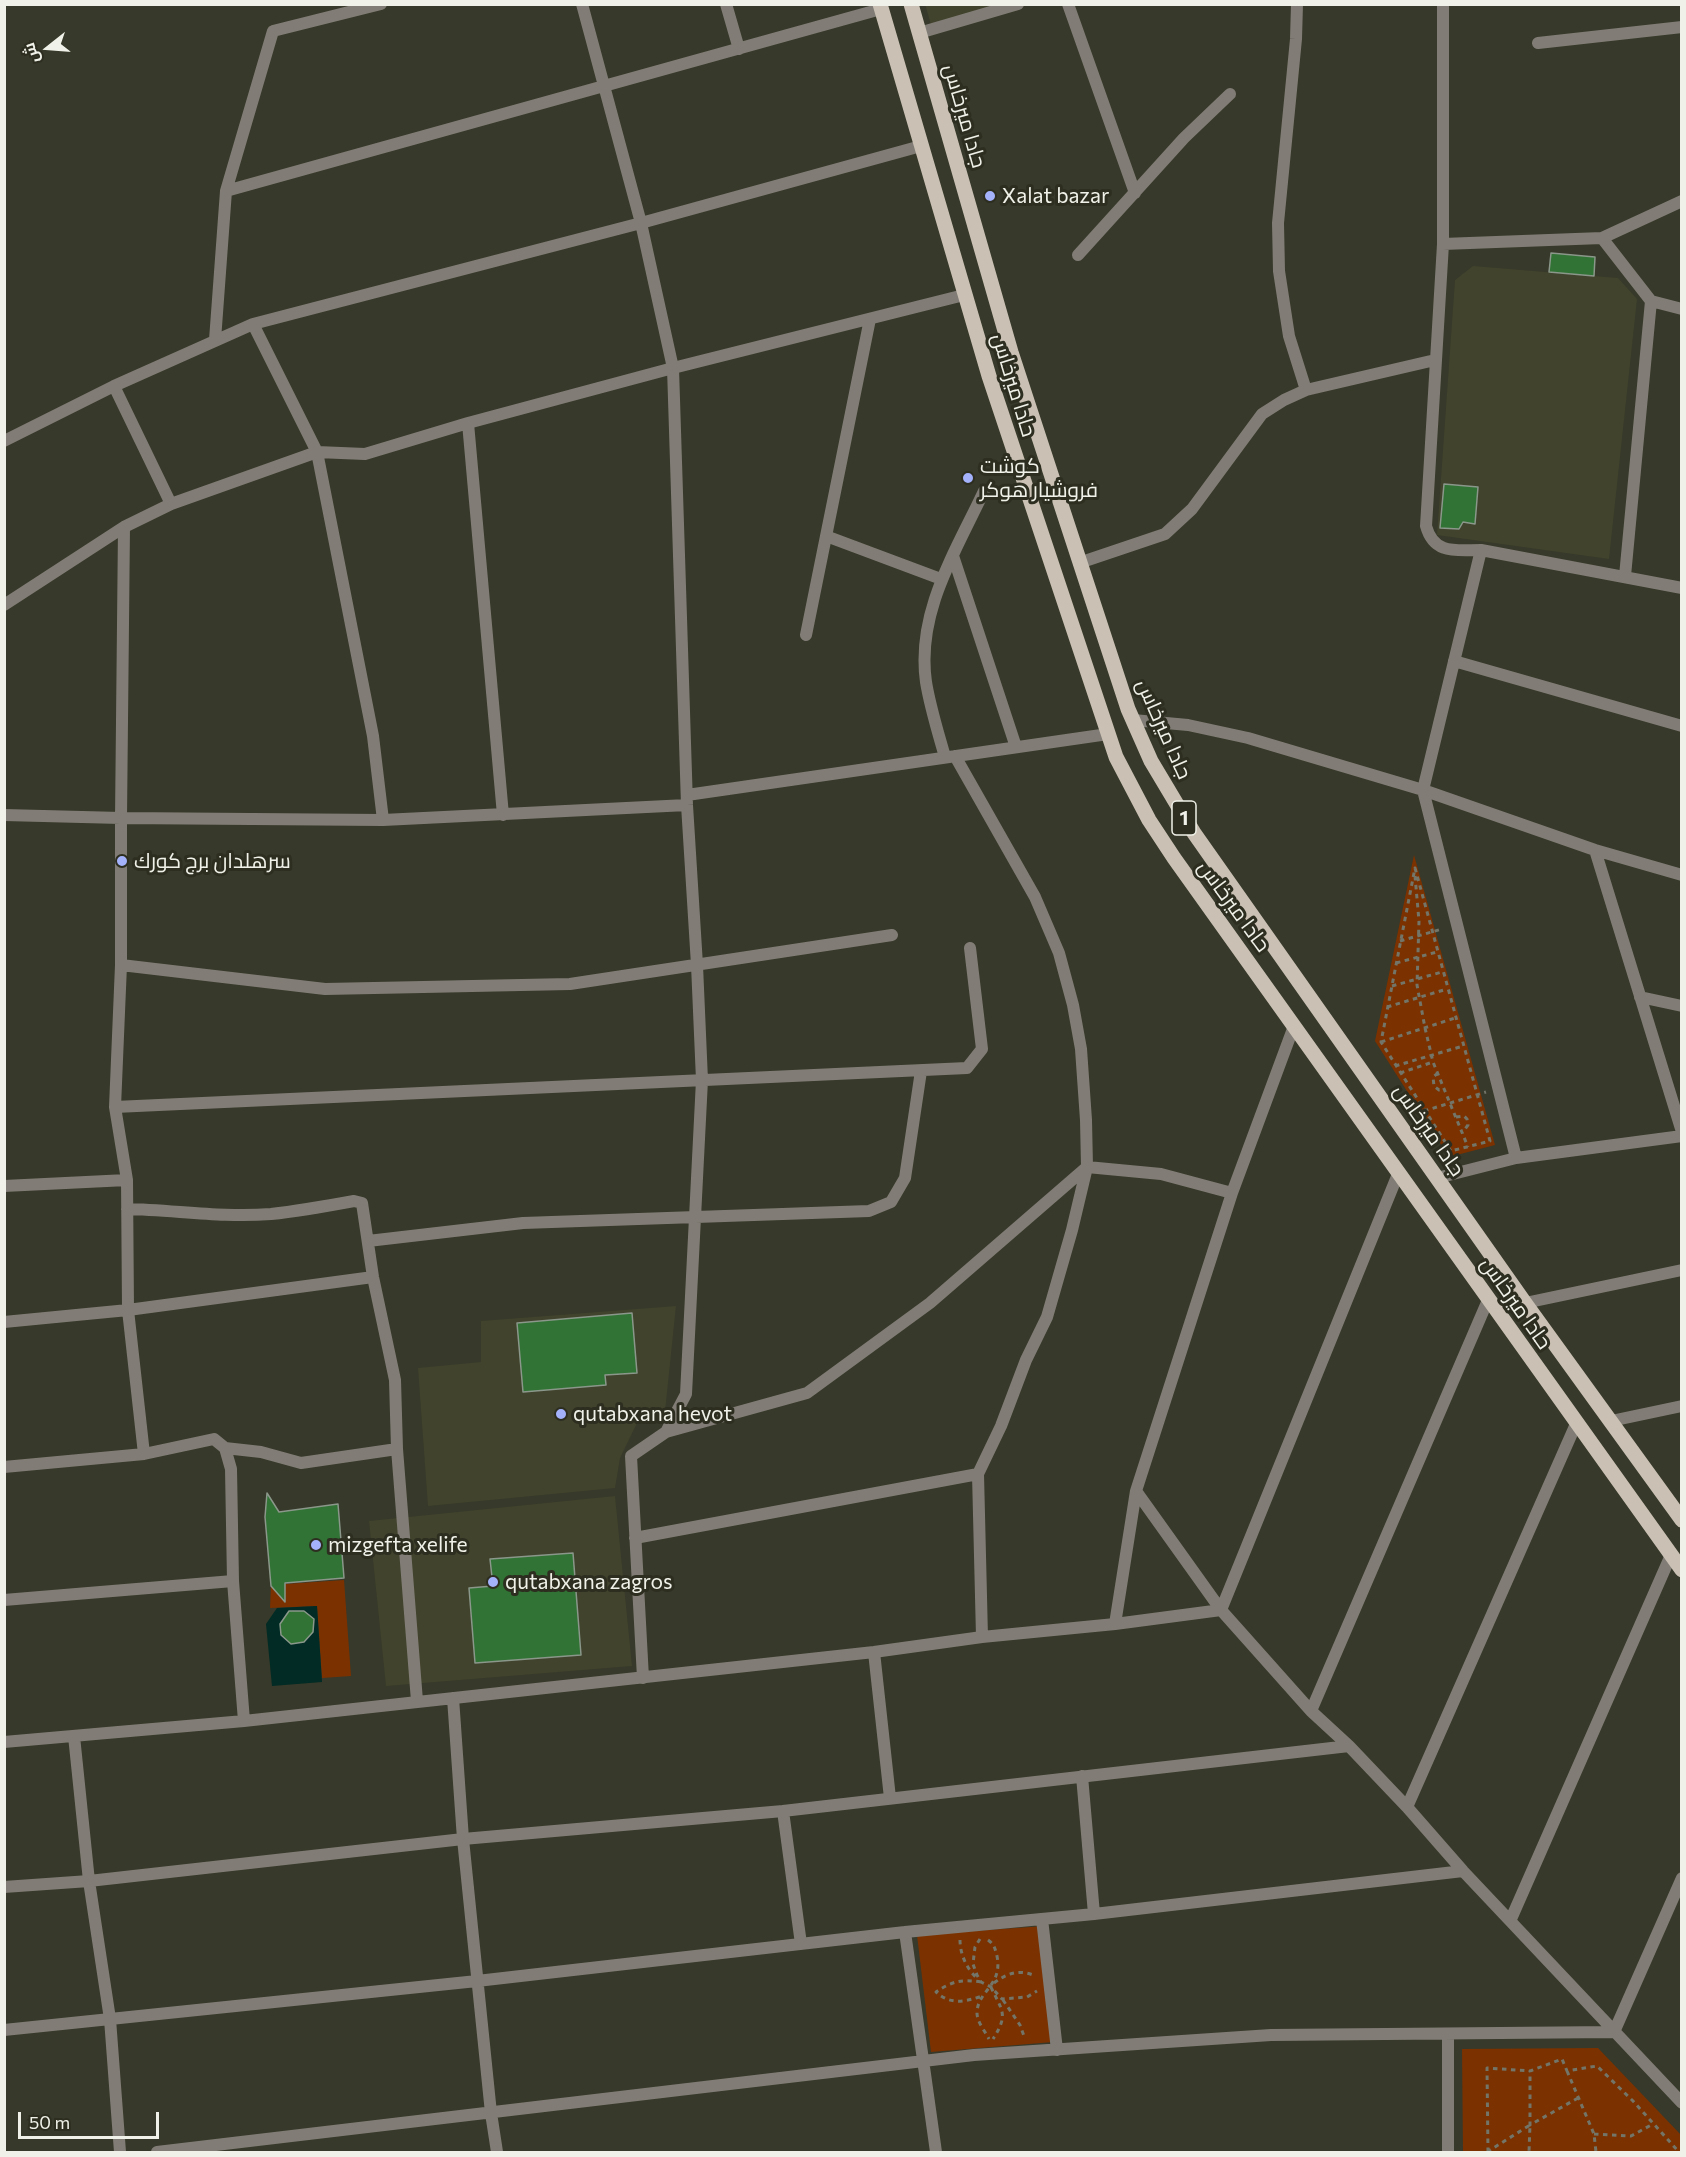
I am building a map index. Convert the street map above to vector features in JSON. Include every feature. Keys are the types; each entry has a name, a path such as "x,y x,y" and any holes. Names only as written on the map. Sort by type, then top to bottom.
{"main road":[{"name":"جادا ميرخاس","path":"911,4 1011,352 1079,563 1133,720 1151,761 1178,810 1525,1303 1682,1520"},
{"name":"حادا ميرخاس","path":"881,7 964,295 1022,478 1116,757 1149,820 1174,858 1682,1570"}],"street":[{"path":"215,340 226,190 273,31 381,4"},
{"path":"582,4 641,223 673,368 687,800 702,1080 693,1218 686,1394 666,1432"},
{"path":"726,4 739,49"},
{"path":"919,33 1018,4"},
{"path":"1068,4 1135,193"},
{"path":"1297,4 1278,223 1279,271 1289,336 1306,390"},
{"path":"1443,4 1443,244 1426,526 1428,535 1440,547 1449,550 1480,550 1682,588"},
{"path":"226,190 739,49 881,7"},
{"path":"1538,44 1682,27"},
{"path":"1078,255 1184,138 1230,94"},
{"path":"4,441 114,386 253,324 641,223 921,146"},
{"path":"1443,244 1602,238 1682,201"},
{"path":"1602,238 1652,301 1682,309"},
{"path":"4,605 124,527 171,504 317,452 365,454 468,423 673,368 964,295"},
{"path":"1625,576 1652,301"},
{"path":"806,636 870,319"},
{"path":"253,324 317,452 374,736 383,820"},
{"path":"1079,563 1165,534 1192,509 1262,414 1284,400 1306,390 1435,360"},
{"path":"114,386 171,504"},
{"path":"468,423 503,815"},
{"path":"982,1637 978,1474 1001,1426 1026,1360 1047,1317 1087,1167 1081,1049 1073,1005 1059,953 1035,897 950,757 932,713 925,645 930,612 941,579 984,491"},
{"path":"124,527 120,965 115,1107 127,1180 128,1310 144,1454"},
{"path":"826,536 941,579"},
{"path":"1480,550 1423,790 1516,1158"},
{"path":"953,556 1016,747"},
{"path":"1454,661 1682,726"},
{"path":"1133,720 1188,725 1248,738 1423,790 1595,850 1682,875"},
{"path":"4,815 383,820 503,815 687,800 1108,734"},
{"path":"1437,1178 1516,1158 1682,1134 1595,850"},
{"path":"120,965 325,989 570,984 892,935"},
{"path":"115,1107 967,1068 982,1049 970,948"},
{"path":"1640,997 1682,1006"},
{"path":"1115,1624 1136,1491 1232,1193 1294,1026"},
{"path":"368,1241 523,1222 869,1211 891,1202 905,1178 921,1071"},
{"path":"643,1678 632,1456 666,1432 807,1393 930,1303 1087,1167 1161,1174 1232,1193"},
{"path":"1221,1610 1398,1174"},
{"path":"4,1186 127,1180"},
{"path":"127,1209 217,1215 270,1214 354,1201 362,1203 373,1276 395,1380 397,1449 417,1701"},
{"path":"1525,1303 1682,1270"},
{"path":"4,1322 128,1310 373,1276"},
{"path":"1311,1711 1488,1300"},
{"path":"1611,1420 1682,1406"},
{"path":"1407,1807 1576,1424"},
{"path":"4,1467 144,1454 214,1439 225,1448 261,1452 301,1463 397,1449"},
{"path":"225,1448 231,1470 233,1581 244,1721"},
{"path":"636,1538 978,1474"},
{"path":"1136,1491 1221,1610 1311,1711 1349,1746 1407,1807 1463,1871 1511,1919 1682,2103"},
{"path":"1511,1919 1671,1555"},
{"path":"4,1600 233,1581"},
{"path":"4,1742 244,1721 643,1678 1221,1610"},
{"path":"874,1652 890,1798"},
{"path":"453,1698 463,1839 497,2152"},
{"path":"74,1736 89,1881 110,2019 120,2152"},
{"path":"4,1887 89,1881 463,1839 783,1811 1349,1746"},
{"path":"1082,1776 1094,1914"},
{"path":"783,1811 801,1944"},
{"path":"4,2030 477,1981 905,1932 1094,1914 1463,1871"},
{"path":"1614,2032 1682,1878"},
{"path":"1042,1919 1057,2050"},
{"path":"905,1932 936,2152"},
{"path":"157,2152 974,2055 1271,2036 1614,2032"},
{"path":"1448,2035 1448,2152"}],"path":[{"path":"1415,868 1490,1142 1451,1151 1381,1042 1415,868"},
{"path":"1415,868 1419,936 1417,979 1419,997 1433,1062 1468,1147"},
{"path":"1409,899 1422,895"},
{"path":"1400,942 1457,925"},
{"path":"1396,963 1437,952"},
{"path":"1392,986 1443,972"},
{"path":"1387,1007 1447,989"},
{"path":"1381,1042 1455,1018"},
{"path":"1395,1066 1463,1046"},
{"path":"1400,1073 1433,1062"},
{"path":"1438,1073 1433,1077 1434,1086 1439,1090 1445,1089"},
{"path":"1424,1111 1499,1088"},
{"path":"1456,1117 1464,1116 1467,1119 1468,1125 1462,1133"},
{"path":"963,1926 961,1950 970,1972 1002,1999 1020,2025 1030,2051"},
{"path":"981,1982 973,1964 975,1947 983,1935 993,1944 998,1966 993,1983 990,1987 984,1995 978,2006 977,2016 992,2043 1002,2024 1003,2017 999,2001 990,1987"},
{"path":"993,1983 1006,1975 1021,1972 1040,1978"},
{"path":"981,1982 959,1980 949,1983 936,1992 954,2002 967,2001 984,1995"},
{"path":"1002,1999 1027,1997 1038,1990"},
{"path":"1488,2152 1486,2068 1530,2071 1562,2059 1594,2134 1596,2152"},
{"path":"1567,2071 1597,2066 1679,2152"},
{"path":"1529,2152 1530,2071"},
{"path":"1488,2152 1578,2097"},
{"path":"1594,2134 1632,2136 1653,2124"}],"shaded area":[{"path":"925,4 1002,5 931,25"},
{"path":"1473,266 1618,278 1637,299 1609,559 1437,535 1455,280"},
{"path":"1414,855 1495,1145 1449,1157 1375,1041"},
{"path":"676,1306 664,1421 639,1419 620,1458 615,1488 428,1506 418,1368 481,1362 481,1321"},
{"path":"615,1496 632,1666 386,1686 369,1521"},
{"path":"344,1580 351,1676 322,1678 317,1606 270,1608 271,1585"},
{"path":"1045,1926 1053,2042 931,2052 917,1935"},
{"path":"1598,2048 1681,2135 1681,2152 1463,2152 1462,2049"}],"water":[{"path":"317,1606 322,1682 272,1686 266,1624 277,1608"}],"building":[{"path":"1551,253 1595,257 1594,276 1549,272"},
{"path":"1444,484 1478,487 1475,524 1463,522 1459,529 1440,528"},
{"path":"632,1313 637,1373 605,1375 606,1385 523,1392 517,1323"},
{"path":"267,1493 279,1512 338,1504 344,1578 285,1583 285,1602 271,1586 265,1517"},
{"path":"573,1553 581,1655 475,1663 469,1588 493,1586 490,1559"},
{"path":"289,1611 304,1611 314,1619 313,1632 304,1642 291,1644 281,1635 280,1624"}],"place":[{"name":"Xalat bazar","path":"990,196"},
{"name":"كوشت فروشيار هوكر","path":"968,478"},
{"name":"سرهلدان برج كورك","path":"122,861"},
{"name":"qutabxana hevot","path":"561,1414"},
{"name":"mizgefta xelife","path":"316,1545"},
{"name":"qutabxana zagros","path":"493,1582"}]}
